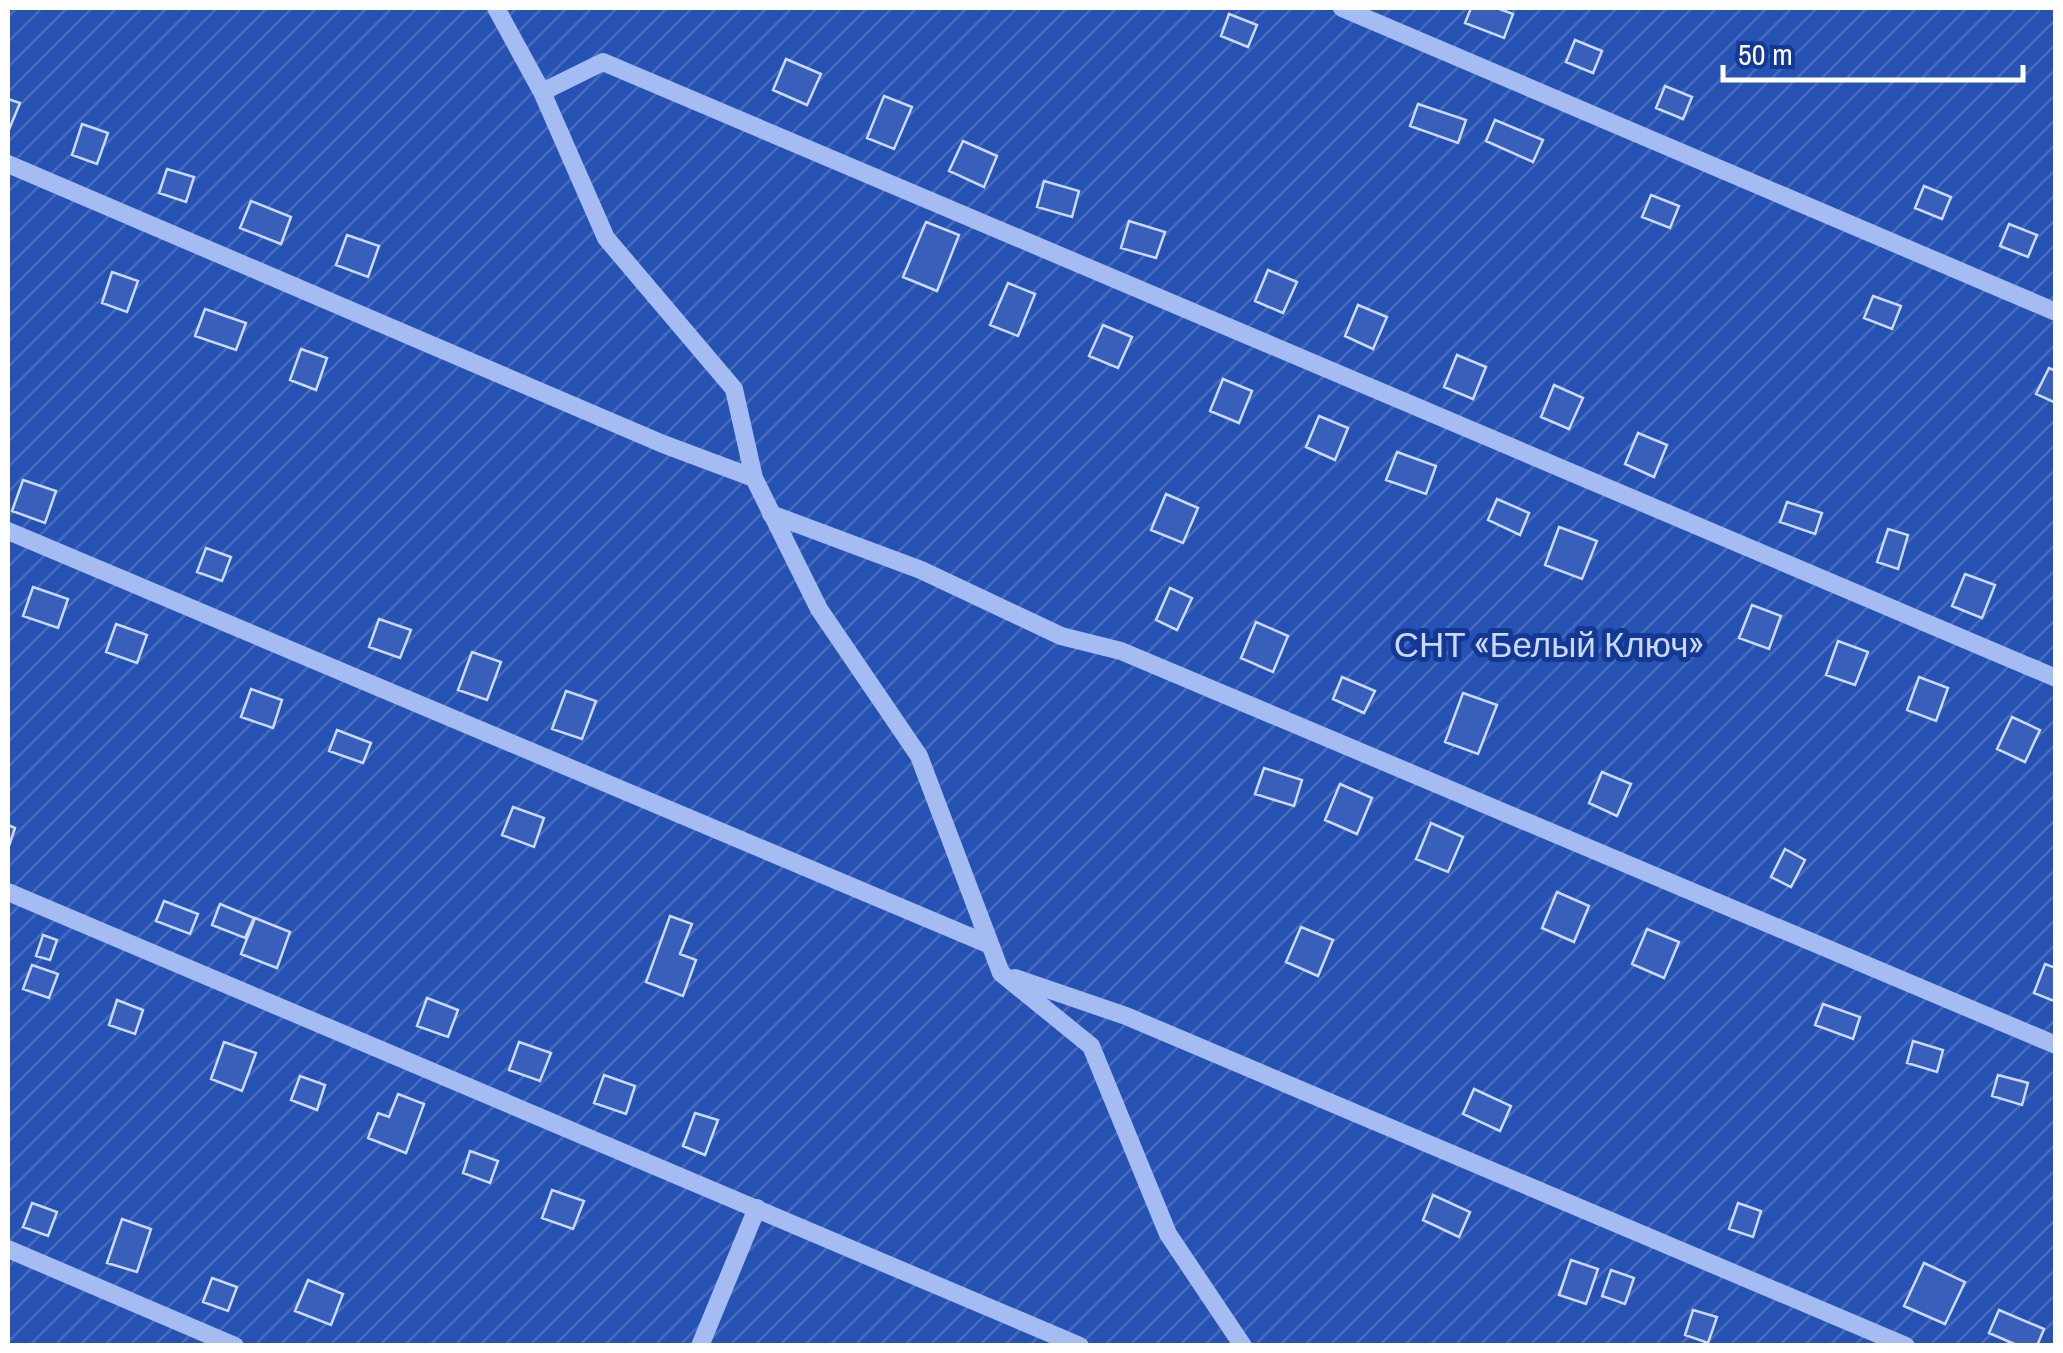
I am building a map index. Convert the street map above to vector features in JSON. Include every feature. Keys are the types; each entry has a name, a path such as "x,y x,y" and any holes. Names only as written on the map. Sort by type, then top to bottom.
{"street":[{"path":"496,8 542,92 606,238 734,389 754,478 819,609 919,756 1001,973 1091,1046 1168,1234 1243,1346"},
{"path":"1342,8 2056,312"},
{"path":"542,92 603,62 2056,678"},
{"path":"8,164 663,444 754,478"},
{"path":"771,514 921,570 1061,636 1121,651 2056,1045"},
{"path":"8,530 990,945"},
{"path":"8,892 1080,1346"},
{"path":"1001,973 1126,1016 1906,1346"},
{"path":"700,1346 757,1208"},
{"path":"8,1249 235,1346"}],"green space":[{"name":"СНТ «Белый Ключ»","path":"8,8 2055,8 2055,1345 8,1346"}],"building":[{"path":"1471,8 1497,8 1513,14 1504,38 1465,23"},
{"path":"1229,14 1257,25 1248,47 1221,36"},
{"path":"1575,40 1602,51 1593,73 1566,62"},
{"path":"786,59 821,74 807,105 773,90"},
{"path":"1665,86 1692,97 1683,119 1656,108"},
{"path":"884,96 912,107 894,149 867,138"},
{"path":"8,99 20,103 8,132"},
{"path":"1418,104 1466,120 1458,143 1410,126"},
{"path":"1495,120 1543,140 1533,162 1486,141"},
{"path":"82,124 108,133 97,164 72,155"},
{"path":"963,141 997,156 984,187 949,171"},
{"path":"167,169 194,177 186,202 159,193"},
{"path":"1044,181 1079,191 1072,217 1037,207"},
{"path":"1924,186 1951,197 1942,219 1915,208"},
{"path":"1651,195 1679,206 1670,228 1642,217"},
{"path":"251,201 291,217 281,244 240,228"},
{"path":"1129,221 1165,232 1156,258 1121,248"},
{"path":"926,222 959,235 937,291 903,277"},
{"path":"2009,224 2037,235 2028,257 2000,246"},
{"path":"347,235 379,246 368,277 336,265"},
{"path":"1268,270 1297,282 1283,313 1255,301"},
{"path":"112,272 138,281 127,312 102,303"},
{"path":"1008,283 1035,294 1018,336 990,325"},
{"path":"1873,296 1901,306 1892,329 1864,318"},
{"path":"1358,305 1387,317 1373,349 1345,336"},
{"path":"205,309 246,323 236,350 195,336"},
{"path":"1103,325 1132,337 1118,368 1089,356"},
{"path":"301,349 327,358 316,390 290,380"},
{"path":"1457,355 1486,367 1473,399 1444,387"},
{"path":"2049,368 2056,371 2056,403 2036,394"},
{"path":"1223,379 1252,391 1239,423 1210,411"},
{"path":"1554,385 1583,398 1569,429 1541,417"},
{"path":"1319,416 1348,428 1335,460 1306,447"},
{"path":"1638,433 1667,445 1654,477 1625,464"},
{"path":"1397,452 1436,466 1426,494 1386,480"},
{"path":"23,480 56,491 45,523 12,511"},
{"path":"1166,494 1198,508 1183,543 1151,530"},
{"path":"1497,499 1529,513 1520,535 1488,520"},
{"path":"1787,502 1822,513 1815,534 1780,522"},
{"path":"1559,527 1597,541 1582,579 1545,565"},
{"path":"1888,529 1908,535 1898,569 1877,562"},
{"path":"206,548 231,557 222,581 197,572"},
{"path":"1965,574 1995,585 1982,618 1952,606"},
{"path":"33,587 68,599 58,628 23,616"},
{"path":"1170,588 1192,598 1177,630 1156,620"},
{"path":"1752,605 1781,616 1769,649 1739,638"},
{"path":"379,619 411,630 400,658 369,647"},
{"path":"1256,622 1288,636 1273,672 1241,658"},
{"path":"116,624 147,635 137,663 106,652"},
{"path":"1838,641 1868,652 1855,685 1826,675"},
{"path":"472,652 501,662 487,700 458,690"},
{"path":"1342,677 1375,691 1364,713 1333,699"},
{"path":"1919,677 1948,688 1936,721 1907,710"},
{"path":"251,689 282,700 273,728 241,717"},
{"path":"566,691 596,701 582,739 552,729"},
{"path":"1463,693 1497,705 1478,754 1445,742"},
{"path":"2012,717 2040,730 2025,762 1997,749"},
{"path":"337,730 371,743 363,763 329,751"},
{"path":"1264,768 1302,780 1294,806 1255,794"},
{"path":"1602,772 1631,784 1617,816 1589,803"},
{"path":"1340,784 1372,798 1357,834 1325,820"},
{"path":"513,807 544,818 534,847 502,835"},
{"path":"1431,823 1463,837 1448,872 1416,859"},
{"path":"8,825 15,828 8,849"},
{"path":"1785,849 1805,860 1791,887 1771,877"},
{"path":"1557,892 1589,906 1574,942 1542,928"},
{"path":"164,901 198,914 190,934 156,921"},
{"path":"220,904 254,918 245,938 212,925"},
{"path":"670,916 692,924 680,954 696,960 683,996 646,982"},
{"path":"255,918 290,932 277,968 241,954"},
{"path":"1301,927 1333,940 1318,976 1286,962"},
{"path":"1647,929 1679,942 1664,978 1632,964"},
{"path":"43,935 57,940 50,960 36,956"},
{"path":"2045,964 2056,968 2054,1001 2034,993"},
{"path":"32,965 58,974 49,998 23,989"},
{"path":"427,998 458,1010 448,1037 417,1026"},
{"path":"117,1000 143,1010 135,1034 109,1025"},
{"path":"1823,1004 1860,1017 1853,1039 1815,1025"},
{"path":"1913,1041 1943,1050 1937,1072 1907,1063"},
{"path":"224,1042 256,1053 242,1091 211,1079"},
{"path":"519,1042 551,1053 540,1081 509,1070"},
{"path":"604,1075 635,1086 626,1114 594,1103"},
{"path":"1998,1075 2028,1083 2022,1105 1992,1096"},
{"path":"300,1076 325,1085 317,1110 291,1100"},
{"path":"1474,1089 1511,1106 1500,1131 1463,1114"},
{"path":"398,1094 424,1104 406,1153 368,1138 378,1113 389,1117"},
{"path":"695,1113 718,1120 705,1155 683,1146"},
{"path":"470,1151 498,1161 490,1183 463,1173"},
{"path":"552,1190 584,1201 573,1229 542,1218"},
{"path":"1433,1195 1470,1212 1459,1237 1423,1220"},
{"path":"32,1203 57,1212 48,1236 23,1227"},
{"path":"1738,1203 1761,1211 1753,1237 1729,1229"},
{"path":"122,1219 151,1229 137,1272 107,1263"},
{"path":"1571,1260 1598,1269 1586,1304 1559,1295"},
{"path":"1924,1263 1965,1282 1945,1324 1904,1306"},
{"path":"1611,1270 1634,1278 1625,1304 1602,1296"},
{"path":"212,1278 237,1287 228,1311 203,1302"},
{"path":"308,1280 343,1294 331,1325 295,1311"},
{"path":"1693,1310 1717,1317 1708,1343 1685,1335"},
{"path":"1999,1310 2044,1329 2037,1346 2019,1346 1989,1333"}]}
